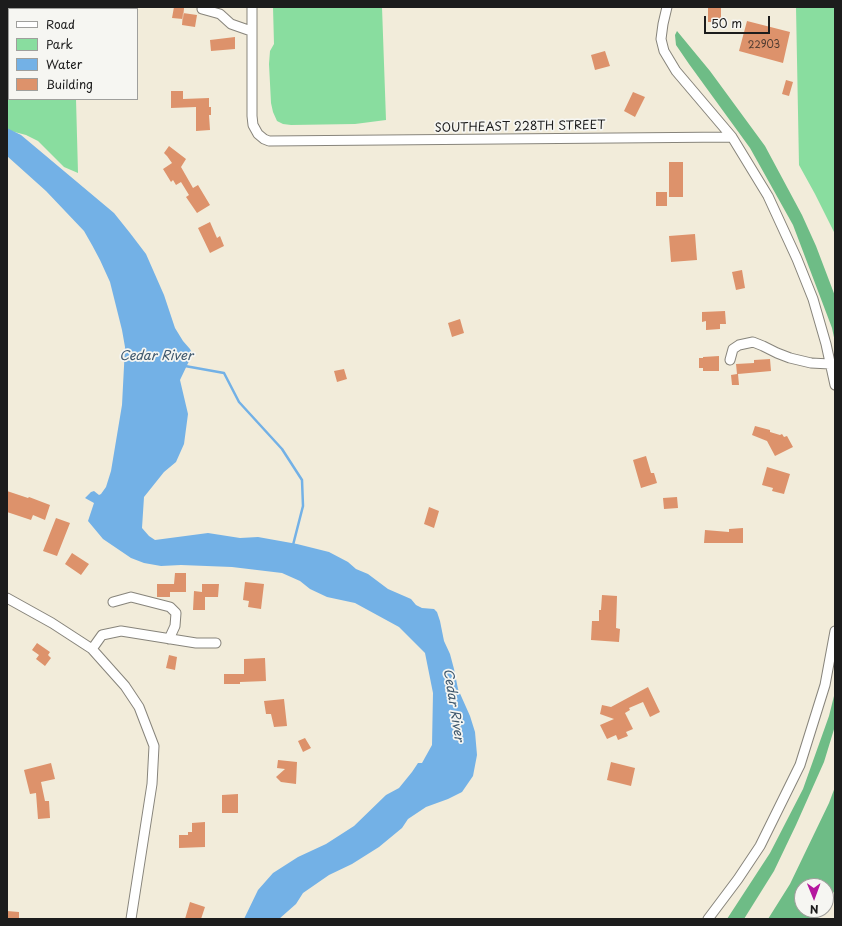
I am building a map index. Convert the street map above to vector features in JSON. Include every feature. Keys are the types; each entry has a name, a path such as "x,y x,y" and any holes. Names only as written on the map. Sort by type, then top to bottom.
{"street":[{"name":"SOUTHEAST 228TH STREET","path":"252,7 251,31 253,125 258,134 269,141 732,138"},
{"path":"667,7 662,31 664,51 676,71 732,138 768,196 797,259 813,299 835,385"},
{"path":"202,9 220,14 231,24 251,31"},
{"path":"730,360 733,349 739,345 753,342 790,358 815,364 830,364"},
{"path":"113,602 131,597 170,607 176,613 175,626 169,639"},
{"path":"7,598 52,623 92,649 125,686 139,707 154,746 152,784 131,919"},
{"path":"92,649 102,635 121,631 196,643 216,643"},
{"path":"708,919 738,879 760,846 800,765 825,685 835,631"}],"green space":[{"path":"7,7 74,7 8,8 8,100 76,100 78,173 64,167 38,141 26,135 7,130"},
{"path":"273,7 382,7 386,120 355,124 291,125 283,124 277,121 271,103 269,64 270,51 274,44"},
{"path":"796,7 835,8 835,234 799,165"},
{"path":"677,31 710,71 765,146 802,215 816,246 835,296 835,342 832,328 793,225 750,148 676,45 675,35"},
{"path":"835,692 835,726 824,762 796,825 774,871 744,919 727,919 770,853 803,789 829,716"},
{"path":"835,787 835,890 834,892 834,878 794,878 794,918 818,918 768,919 790,884 829,803"}],"water":[{"name":"Cedar River","path":"7,128 21,135 114,213 146,254 164,295 175,328 192,353 180,380 188,414 184,444 176,462 164,472 144,497 142,528 149,536 155,540 208,533 240,538 258,537 297,544 329,552 348,562 356,569 368,574 388,589 411,599 416,605 422,608 434,609 437,612 444,641 450,654 458,689 470,716 475,732 477,755 473,776 462,792 426,807 408,819 402,828 379,847 352,864 329,875 303,893 296,904 279,919 244,919 258,890 273,873 298,857 326,844 354,826 386,795 399,788 418,763 422,763 432,745 433,693 425,653 399,627 355,603 327,597 310,589 300,581 282,573 232,567 181,565 161,566 144,563 131,558 103,539 88,521 94,503 85,498 94,491 99,495 101,494 106,487 111,471 122,405 125,347 122,330 110,282 92,245 84,231 46,191 7,156"}],"building":[{"path":"174,7 184,8 183,19 172,18"},
{"path":"708,7 721,7 721,22 708,22"},
{"path":"183,13 197,15 195,27 182,25"},
{"path":"747,21 790,32 783,63 739,51"},
{"path":"235,37 235,49 211,51 210,40"},
{"path":"605,51 610,66 595,70 591,55"},
{"path":"786,80 793,82 789,96 782,94"},
{"path":"171,91 183,91 183,99 209,98 209,107 211,107 211,115 209,115 210,130 196,131 196,107 171,108"},
{"path":"633,92 645,97 635,117 624,111"},
{"path":"169,146 186,159 181,167 193,188 198,185 210,205 197,213 186,197 189,195 181,182 176,185 173,180 171,182 163,169 172,163 164,153"},
{"path":"669,162 683,162 683,197 669,197"},
{"path":"656,192 667,192 667,206 656,206"},
{"path":"210,222 217,238 220,236 224,246 210,253 198,228"},
{"path":"695,234 697,260 671,262 669,236"},
{"path":"742,270 745,288 736,290 732,272"},
{"path":"725,311 726,324 720,324 720,329 706,330 706,321 702,322 702,312"},
{"path":"460,319 464,333 452,337 448,323"},
{"path":"719,356 719,371 703,371 703,368 699,368 699,358"},
{"path":"770,359 771,371 738,374 739,385 732,385 731,375 737,374 736,364 754,363 754,360"},
{"path":"344,369 347,379 337,382 334,371"},
{"path":"755,426 770,430 770,432 780,435 782,434 784,437 787,436 793,447 775,456 767,441 752,435"},
{"path":"646,456 651,473 654,473 657,483 641,488 633,460"},
{"path":"767,467 790,474 784,494 772,491 773,488 762,485"},
{"path":"7,491 50,505 45,520 33,515 31,520 7,512"},
{"path":"677,497 678,508 664,509 663,498"},
{"path":"429,507 439,511 434,528 424,524"},
{"path":"56,518 70,523 57,556 43,551"},
{"path":"743,528 743,543 704,543 705,530 729,532 729,529"},
{"path":"72,553 89,564 81,575 65,564"},
{"path":"175,573 186,573 186,592 170,592 170,597 157,597 157,584 174,584"},
{"path":"245,582 264,584 261,609 248,607 249,601 243,600"},
{"path":"202,584 219,584 218,597 205,597 205,610 193,610 194,591 202,592"},
{"path":"602,595 617,596 616,628 620,629 619,642 591,640 592,621 599,621 599,610 601,610"},
{"path":"37,643 50,652 48,655 51,658 45,666 36,659 39,655 32,650"},
{"path":"169,655 177,657 175,670 166,668"},
{"path":"265,658 266,681 224,684 224,674 244,674 244,659"},
{"path":"648,687 660,712 650,717 643,702 629,708 630,710 625,713 633,729 626,732 628,736 618,740 616,735 607,739 600,725 614,719 600,714 602,705 611,707"},
{"path":"284,699 287,726 274,727 271,714 266,714 264,701"},
{"path":"305,738 311,748 303,752 298,741"},
{"path":"278,760 297,762 296,784 281,782 276,777 285,769 277,768"},
{"path":"611,762 635,768 631,786 607,780"},
{"path":"51,763 55,779 41,782 45,801 49,801 50,818 38,819 36,793 30,794 24,770"},
{"path":"238,794 238,813 222,813 222,795"},
{"path":"205,822 205,847 179,848 179,835 188,835 188,832 192,832 192,823"},
{"path":"190,902 205,907 201,919 185,919"},
{"path":"7,911 19,912 19,919 7,919"}],"waterway":[{"path":"185,366 224,373 239,402 282,449 302,480 303,506 293,545"}]}
